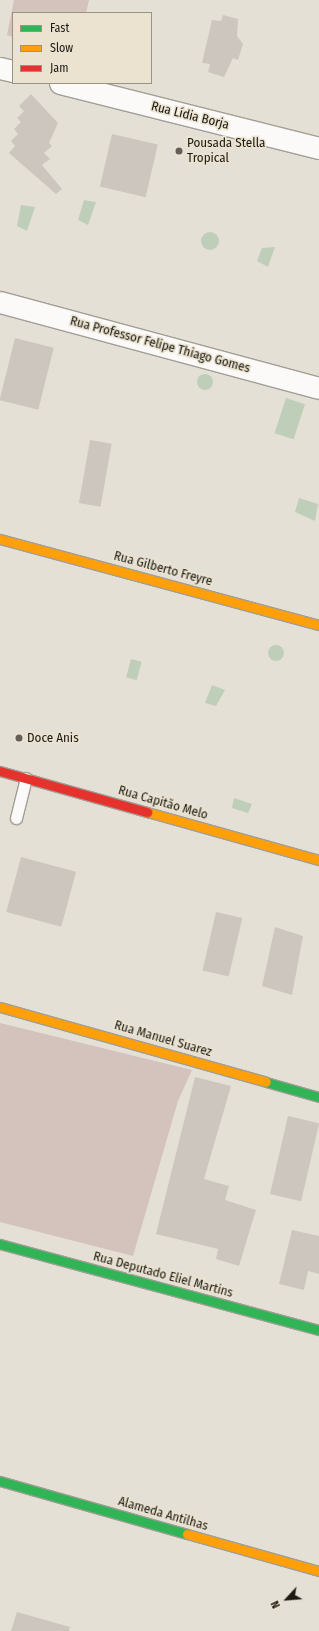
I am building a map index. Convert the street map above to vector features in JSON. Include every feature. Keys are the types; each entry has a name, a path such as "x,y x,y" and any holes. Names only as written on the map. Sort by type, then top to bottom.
{"street":[{"path":"0,68 12,71"},
{"name":"Rua Lídia Borja","path":"64,84 319,148"},
{"name":"Rua Professor Felipe Thiago Gomes","path":"0,302 319,388"},
{"name":"Rua Gilberto Freyre","path":"0,539 319,625"},
{"name":"Rua Capitão Melo","path":"0,771 319,860"},
{"name":"Rua Manuel Suarez","path":"0,1007 319,1097"},
{"name":"Rua Deputado Eliel Martins","path":"0,1244 319,1330"},
{"name":"Alameda Antilhas","path":"0,1481 319,1571"}],"lane":[{"path":"16,818 26,778"}],"shaded area":[{"path":"14,0 89,0 86,12 12,12 12,37 7,35"},
{"path":"84,200 96,202 88,225 78,220"},
{"path":"21,205 35,207 27,231 17,226"},
{"path":"210,232 216,235 219,241 216,247 210,250 204,247 201,241 204,235"},
{"path":"275,247 268,267 257,261 262,248"},
{"path":"202,374 208,374 213,379 211,388 208,390 202,390 197,385 197,379"},
{"path":"286,398 305,404 294,439 275,433"},
{"path":"299,498 318,504 315,521 295,512"},
{"path":"276,645 282,647 284,653 282,659 276,661 270,659 268,653 270,647"},
{"path":"131,659 142,662 137,680 126,677"},
{"path":"212,685 225,690 216,706 205,703"},
{"path":"234,798 252,804 248,813 232,808"},
{"path":"0,1023 192,1070 178,1101 133,1256 0,1222"}],"building":[{"path":"223,15 238,19 237,36 243,44 238,60 233,58 224,77 208,72 210,64 202,63 212,20 221,21"},
{"path":"31,94 58,123 49,143 52,146 44,153 50,159 42,165 62,189 56,194 9,153 15,146 11,141 18,134 14,129 21,122 17,118 24,111 19,106"},
{"path":"112,134 158,145 146,197 100,187"},
{"path":"15,338 54,348 38,410 0,400"},
{"path":"90,440 112,444 101,507 79,503"},
{"path":"21,857 76,872 61,927 6,912"},
{"path":"216,912 242,918 229,977 203,970"},
{"path":"275,927 303,936 292,995 262,986"},
{"path":"195,1077 231,1086 204,1179 229,1186 225,1200 256,1210 239,1266 216,1259 218,1249 156,1234"},
{"path":"288,1116 319,1123 301,1201 270,1194"},
{"path":"292,1230 319,1236 319,1274 308,1271 304,1290 279,1284"},
{"path":"17,1612 70,1627 69,1631 11,1631"}],"traffic: fast":[{"path":"266,1082 319,1097"},
{"path":"0,1244 319,1330"},
{"path":"0,1481 187,1534"}],"traffic: slow":[{"path":"0,539 319,625"},
{"path":"147,812 319,860"},
{"path":"0,1007 266,1082"},
{"path":"187,1534 319,1571"}],"traffic: jam":[{"path":"0,771 147,812"}],"place":[{"name":"Pousada Stella Tropical","path":"179,151"},
{"name":"Doce Anis","path":"19,738"}]}
